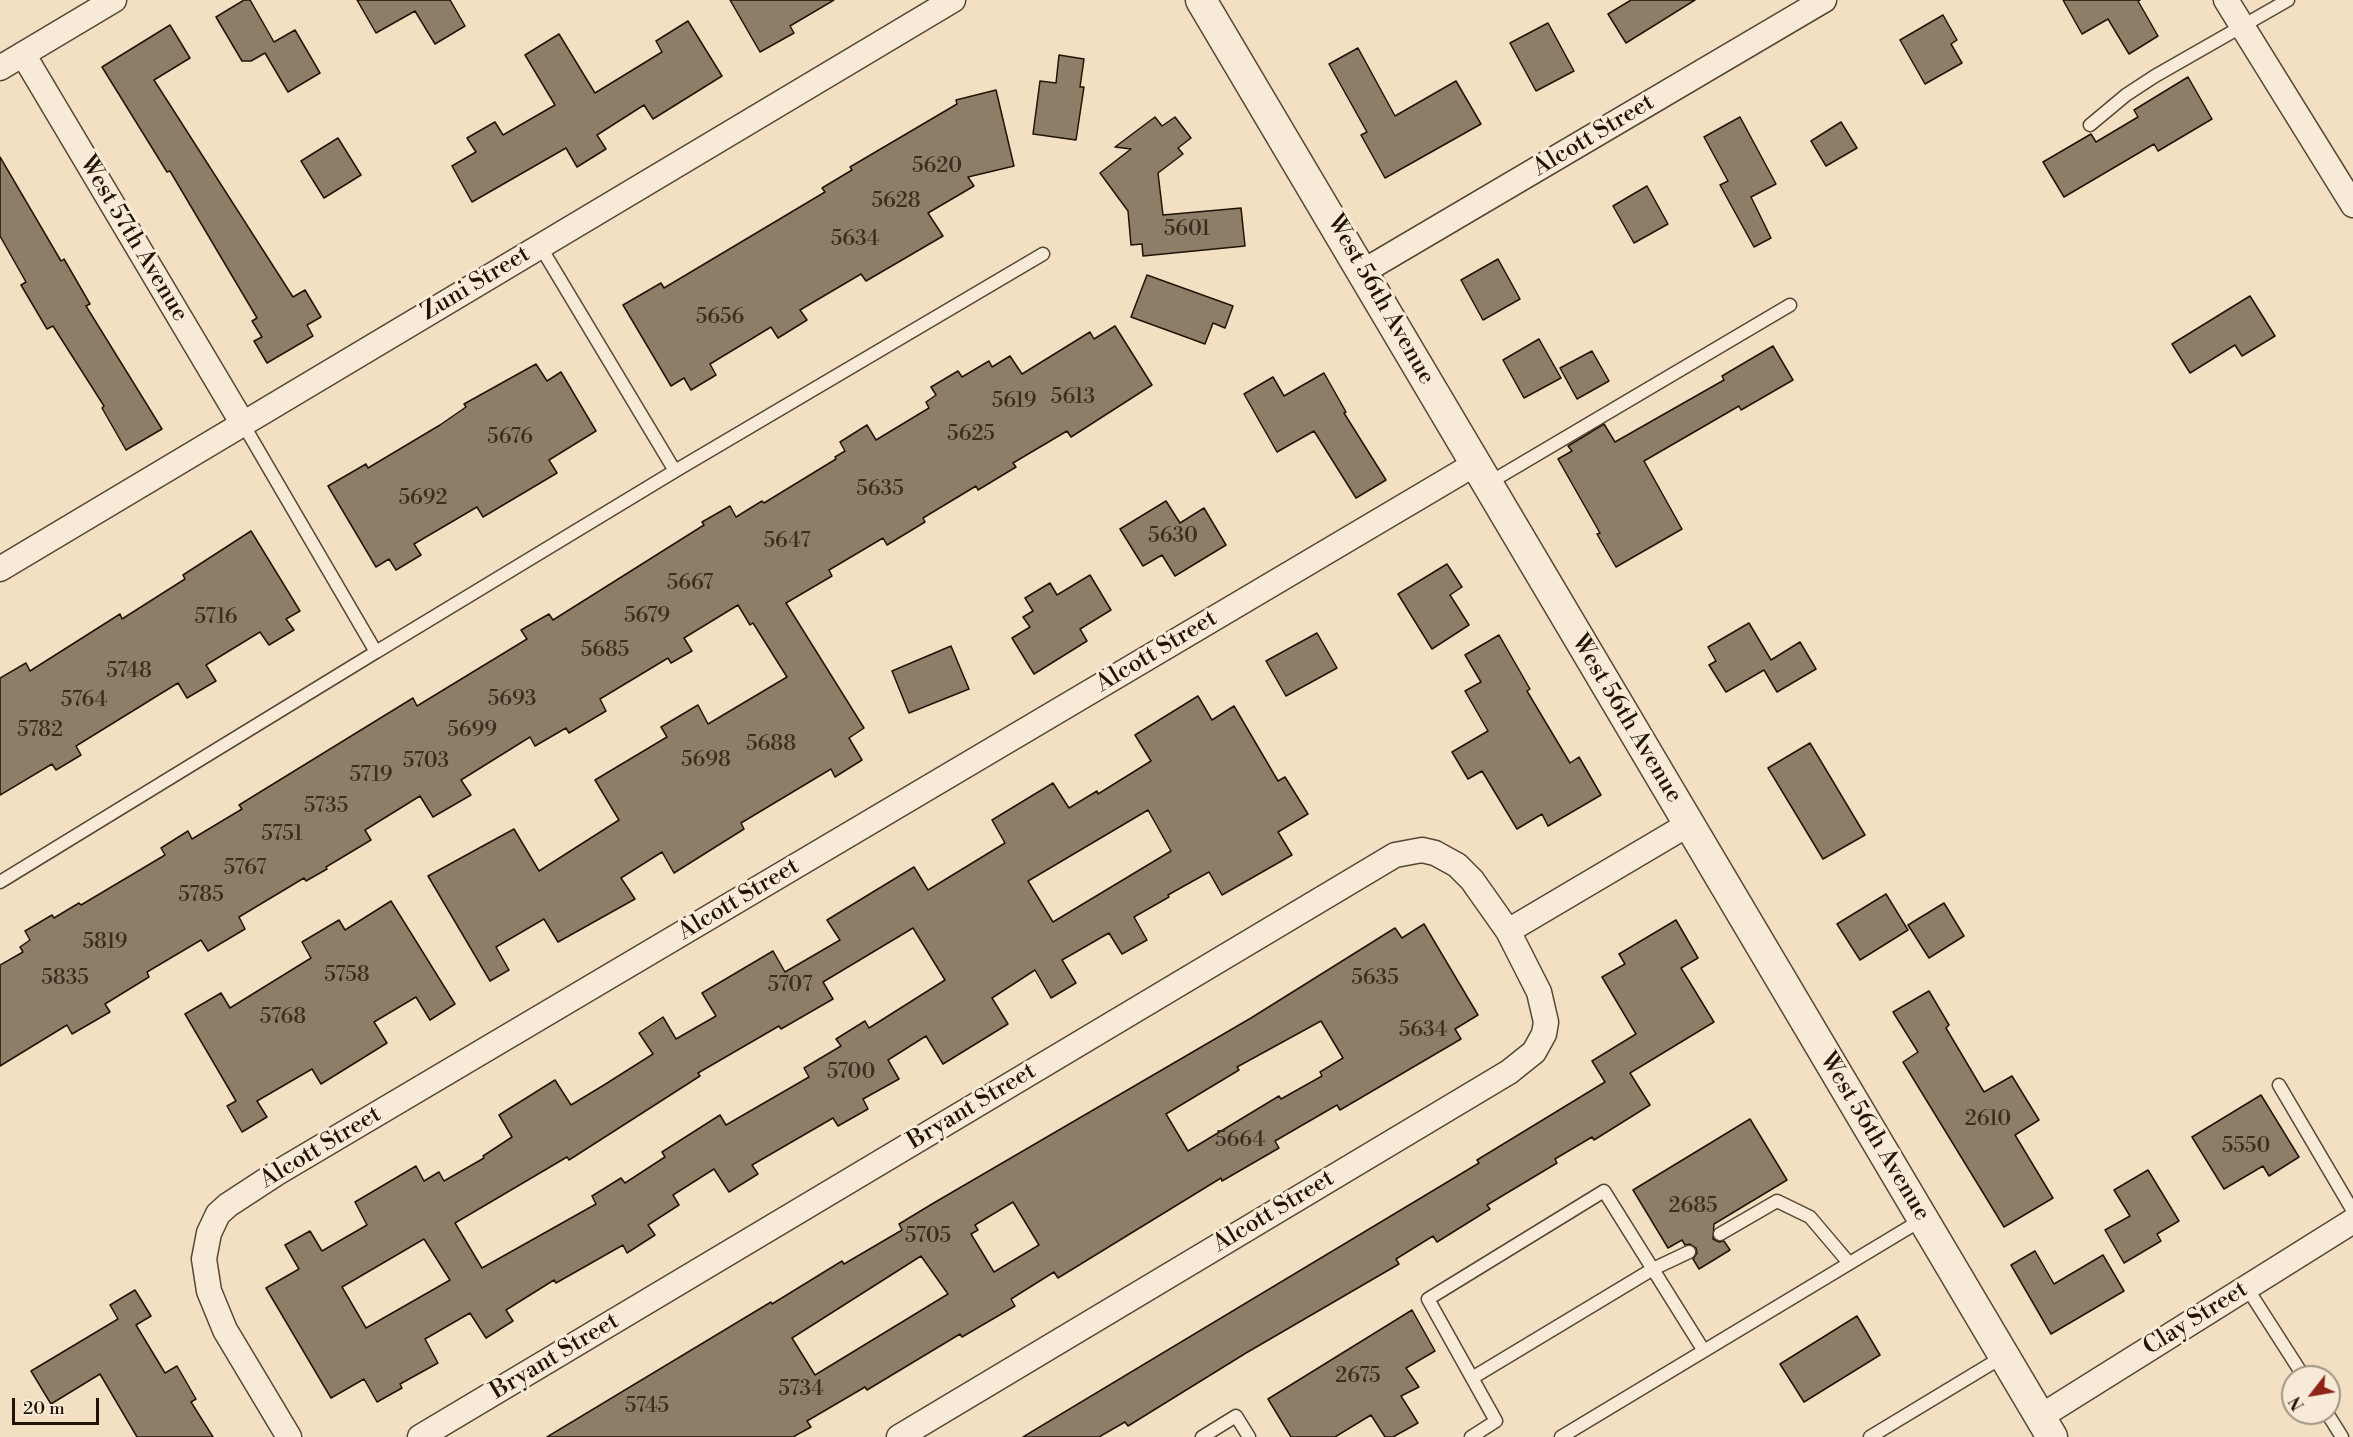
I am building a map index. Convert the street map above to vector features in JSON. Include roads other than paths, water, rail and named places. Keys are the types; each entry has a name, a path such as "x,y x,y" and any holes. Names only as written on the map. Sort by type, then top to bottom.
{"street":[{"path":"0,68 114,0"},
{"name":"Zuni Street","path":"0,569 953,0"},
{"name":"West 56th Avenue","path":"1201,0 1364,271 1481,474 2046,1427"},
{"name":"Alcott Street","path":"1364,271 1824,0"},
{"path":"2226,0 2351,197"},
{"name":"West 57th Avenue","path":"23,54 243,424"},
{"name":"Alcott Street","path":"289,1437 225,1330 209,1291 204,1259 209,1233 218,1214 228,1205 277,1173 1481,474"},
{"path":"1508,931 1689,825"},
{"name":"Bryant Street","path":"420,1437 1395,855 1422,850 1435,853 1456,865 1473,880 1508,931"},
{"name":"Alcott Street","path":"899,1437 1509,1072 1534,1052 1544,1034 1545,1010 1527,965 1508,931"},
{"name":"Clay Street","path":"2046,1427 2247,1288 2353,1221"}],"lane":[{"path":"2090,125 2126,95 2156,75 2288,0"},
{"path":"540,246 675,471"},
{"path":"0,882 675,471 1043,254"},
{"path":"1481,474 1790,305"},
{"path":"243,424 376,652"},
{"path":"2279,1085 2353,1211"},
{"path":"1471,1437 1496,1421 1428,1299 1604,1191 1704,1351"},
{"path":"1720,1234 1777,1201 1810,1217 1849,1263"},
{"path":"1561,1437 1923,1219"},
{"path":"1472,1378 1653,1269 1689,1252"},
{"path":"2247,1288 2296,1365"},
{"path":"1870,1437 2004,1356"},
{"path":"1202,1437 1236,1416 1249,1437"}]}
